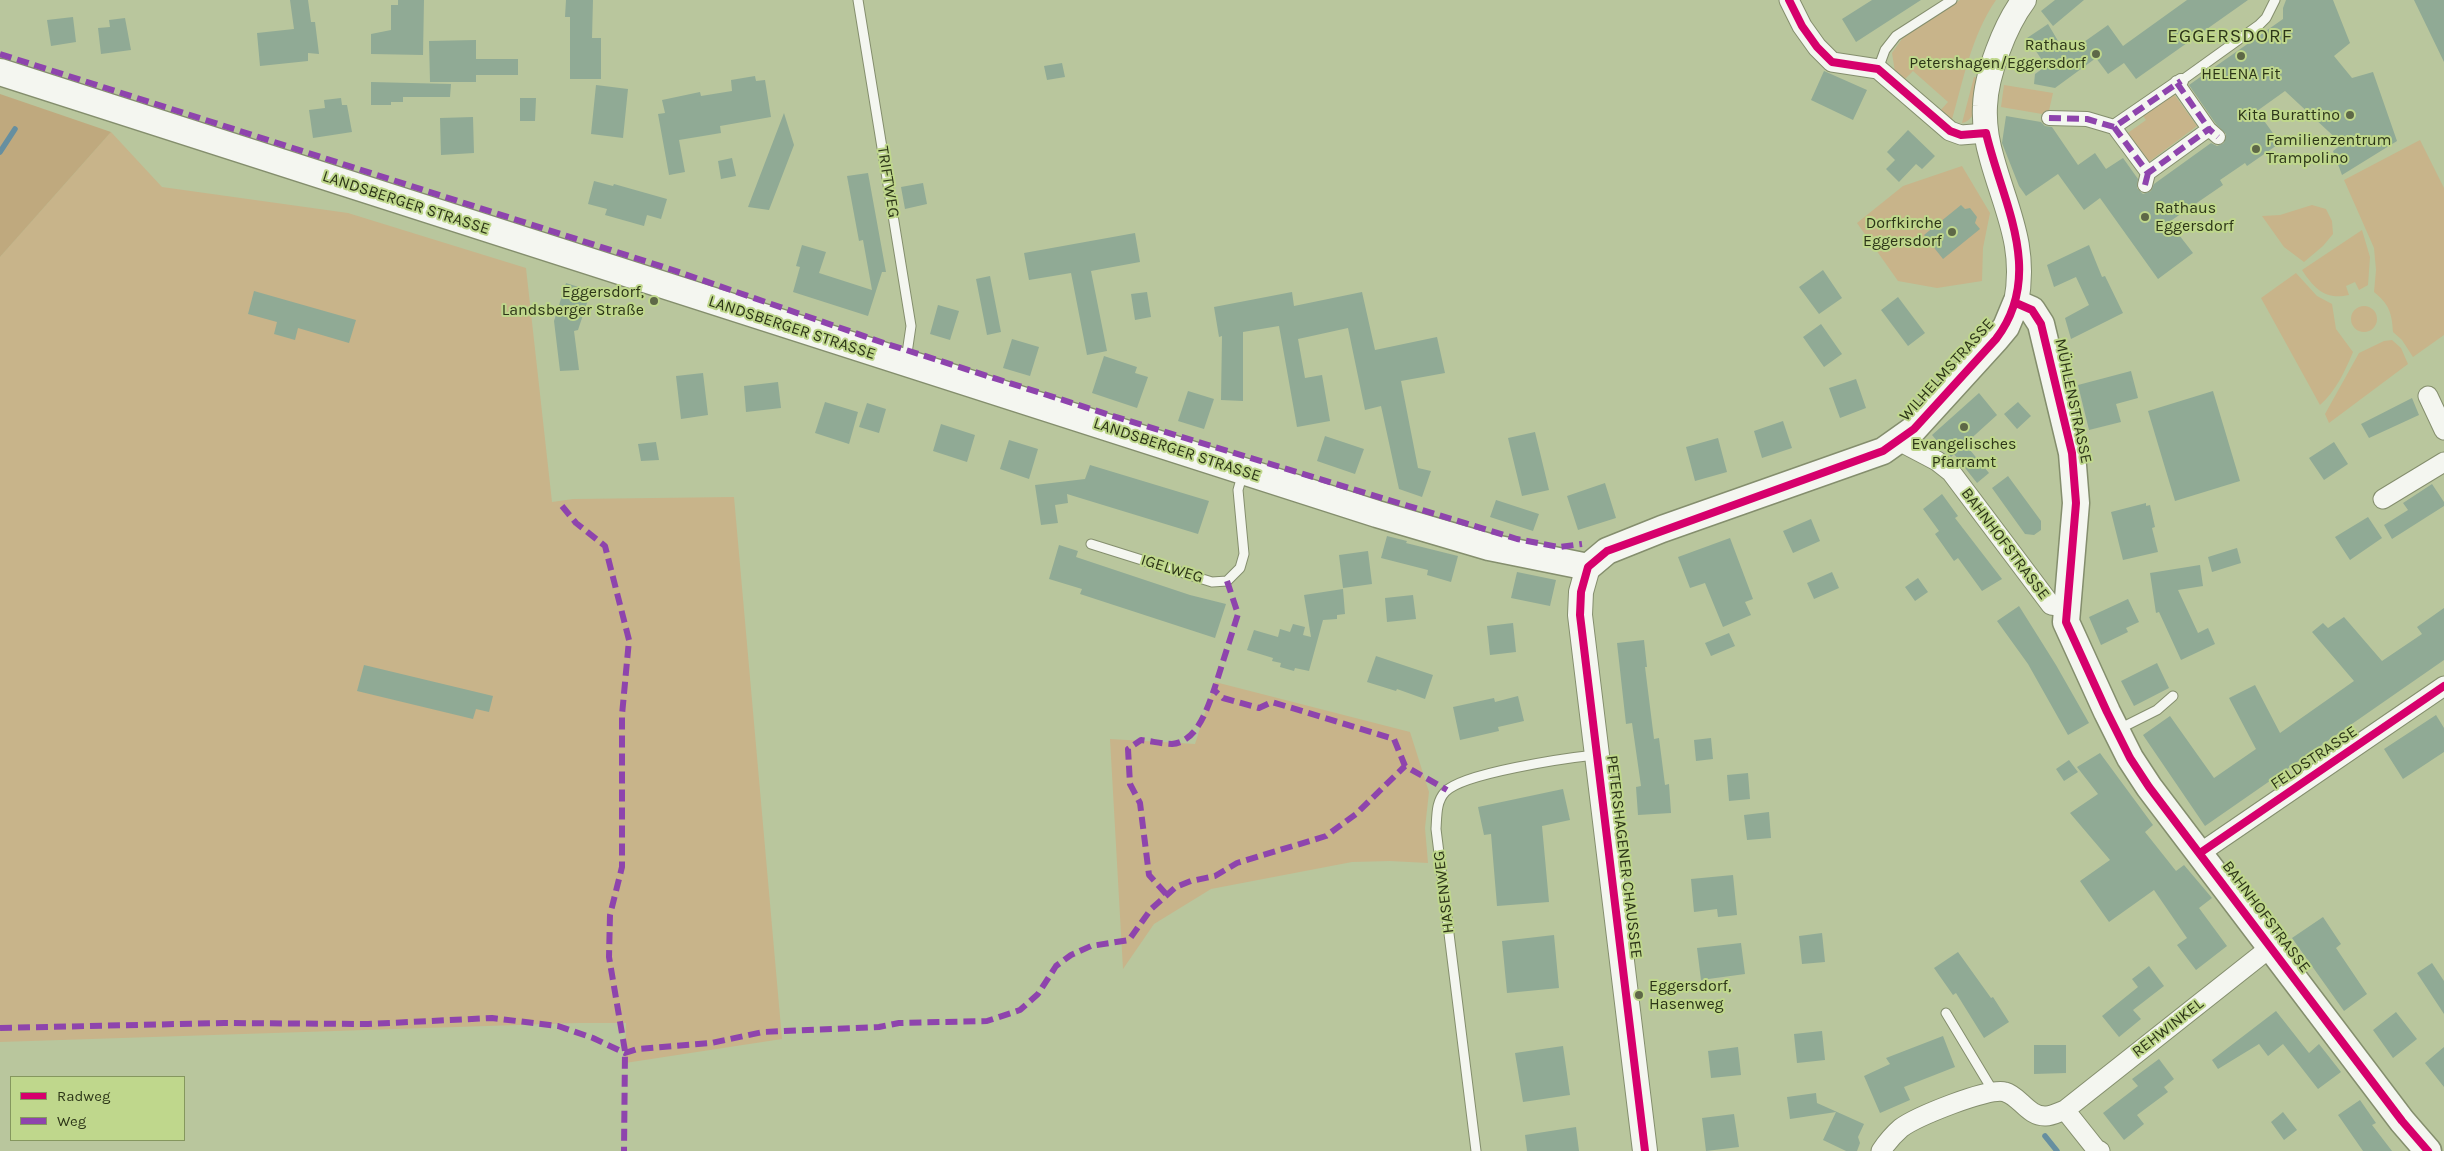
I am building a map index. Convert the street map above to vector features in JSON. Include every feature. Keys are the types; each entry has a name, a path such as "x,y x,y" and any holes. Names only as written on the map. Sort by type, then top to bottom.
{"main road":[{"name":"LANDSBERGER STRASSE","path":"0,72 905,364 1244,471 1489,547 1588,566"},
{"name":"WILHELMSTRASSE","path":"1588,566 1607,550 1883,451 1914,429 1996,339 2006,327 2016,303"},
{"name":"MÜHLENSTRASSE","path":"2016,303 2032,310 2041,324 2072,453 2076,503 2066,607"},
{"name":"BAHNHOFSTRASSE","path":"2066,607 2066,622 2075,645 2116,730 2149,787 2402,1121 2428,1151"}],"street":[{"path":"1789,0 1802,26 1817,47 1832,62 1878,69 1945,129 1961,135 1986,133"},
{"name":"WILHELMSTRASSE","path":"2016,303 2020,268 2016,234 1986,133 1984,105 1998,51 2007,27 2024,0"},
{"path":"2049,118 2087,119 2114,126 2146,179 2213,133 2179,82 2114,126"},
{"path":"2428,396 2444,430"},
{"name":"BAHNHOFSTRASSE","path":"1899,440 1937,461 1951,472 2051,605 2066,607"},
{"path":"2383,499 2444,462"},
{"name":"PETERSHAGENER CHAUSSEE","path":"1588,566 1581,592 1580,615 1645,1151"},
{"name":"FELDSTRASSE","path":"2200,853 2444,686"},
{"name":"REHWINKEL","path":"1993,1091 2005,1092 2028,1111 2046,1116 2065,1110 2271,947"},
{"path":"1881,1151 1902,1127 1946,1106 1993,1091"},
{"path":"2065,1110 2096,1149 2100,1151"}],"lane":[{"name":"TRIFTWEG","path":"858,0 911,326 905,364"},
{"path":"1878,69 1885,50 1896,36 1952,0"},
{"path":"2179,82 2259,25 2274,6 2276,0"},
{"name":"IGELWEG","path":"1091,544 1212,582 1227,581 1240,568 1244,554 1238,490 1244,471"},
{"path":"2116,730 2157,710 2173,696"},
{"name":"HASENWEG","path":"1476,1151 1436,829 1438,801 1446,790 1468,779 1597,754"},
{"path":"1946,1014 1993,1091"}],"shaded area":[{"path":"1960,0 1996,0 1987,14 1974,44 1951,123 1938,113 1948,102 1913,71 1903,81 1895,72 1892,53 1904,36"},
{"path":"1974,77 1981,78 1977,105 1972,117 1962,123"},
{"path":"2004,85 2053,93 2048,115 2001,107"},
{"path":"2171,90 2197,126 2146,164 2125,135 2146,120 2140,112"},
{"path":"0,94 111,132 0,257"},
{"path":"111,132 162,187 348,213 526,268 552,502 573,499 734,497 782,1039 625,1063 626,1023 0,1042 0,257"},
{"path":"2420,140 2444,188 2444,335 2413,357 2402,340 2393,332 2389,309 2374,292 2376,270 2374,248 2344,180"},
{"path":"1962,166 1990,213 1983,248 1982,281 1937,288 1898,281 1857,223 1903,186"},
{"path":"2312,205 2326,209 2332,221 2333,234 2323,246 2304,262 2284,247 2262,216 2280,215"},
{"path":"2362,230 2370,257 2368,285 2359,290 2355,282 2346,286 2349,295 2327,295 2312,283 2302,270"},
{"path":"2296,273 2317,296 2332,304 2336,329 2353,352 2335,387 2320,405 2261,298"},
{"path":"2364,306 2373,310 2377,319 2373,328 2364,332 2355,328 2351,319 2355,310"},
{"path":"2392,340 2401,348 2408,364 2329,423 2325,414 2359,353 2384,341"},
{"path":"1215,682 1410,732 1429,792 1425,828 1428,863 1352,862 1211,889 1154,924 1123,969 1110,739 1195,744"}],"building":[{"path":"290,0 308,0 311,22 315,22 319,54 308,53 308,61 260,66 257,33 294,29"},
{"path":"398,0 424,0 423,55 371,54 371,34 391,30 391,5 398,5"},
{"path":"566,0 593,0 592,38 601,38 601,79 570,79 570,17 565,17"},
{"path":"1872,0 1921,0 1856,42 1842,19"},
{"path":"2055,0 2084,0 2053,26 2041,11"},
{"path":"2187,0 2248,0 2136,79 2124,63 2108,74 2096,58 2055,88 2034,84 2035,74 2046,66 2027,38 2048,24 2061,46 2074,49 2108,25 2123,46"},
{"path":"2286,0 2333,0 2350,43 2334,56 2352,78 2373,72 2397,141 2342,175 2333,151 2342,144 2285,91 2257,111 2280,143 2247,166 2245,163 2220,180 2223,185 2169,222 2193,253 2158,279 2100,198 2084,210 2058,174 2026,196 2019,186 2002,143 2006,116 2041,122 2045,126 2052,127 2078,165 2095,153 2106,169 2123,158 2138,179 2137,188 2143,194 2151,191 2154,184 2211,143 2217,146 2224,143 2226,134 2216,124 2189,85 2283,19 2283,8"},
{"path":"2414,0 2444,0 2444,62"},
{"path":"73,17 76,42 51,46 47,20"},
{"path":"125,18 131,50 101,54 98,28 110,27 109,20"},
{"path":"476,40 476,59 518,59 518,75 476,75 476,82 430,82 429,41"},
{"path":"1062,63 1065,77 1047,80 1044,66"},
{"path":"1824,71 1867,90 1853,120 1811,100"},
{"path":"755,76 756,81 765,80 771,117 720,126 721,133 679,140 685,172 669,175 658,114 665,113 662,100 700,92 701,96 732,91 731,80"},
{"path":"371,82 451,84 450,97 403,97 403,102 391,102 391,105 371,105"},
{"path":"596,85 628,89 623,138 591,134"},
{"path":"341,98 342,105 347,105 352,132 313,138 309,110 325,108 324,100"},
{"path":"520,98 536,98 535,121 520,121"},
{"path":"784,113 794,145 769,210 748,207"},
{"path":"473,117 474,153 441,155 440,118"},
{"path":"1908,130 1935,156 1922,169 1916,164 1899,182 1886,169 1895,160 1887,152"},
{"path":"732,158 736,176 721,179 718,161"},
{"path":"868,173 886,272 882,272 868,316 793,292 800,267 796,266 802,245 826,252 819,273 872,290 863,240 859,241 847,176"},
{"path":"594,181 613,186 614,184 667,199 661,219 647,215 644,226 605,215 607,209 588,204"},
{"path":"923,183 927,204 905,209 901,187"},
{"name":"Dorfkirche Eggersdorf","path":"1961,205 1965,209 1970,208 1977,217 1975,223 1980,229 1943,259 1924,235"},
{"path":"1135,233 1140,262 1091,271 1107,351 1087,355 1071,273 1029,280 1024,253"},
{"path":"2089,245 2102,277 2105,276 2123,313 2071,339 2065,318 2089,305 2076,277 2054,287 2047,265"},
{"path":"1823,270 1842,298 1819,314 1799,287"},
{"path":"990,276 1001,332 987,335 976,279"},
{"path":"566,283 591,291 578,330 574,331 579,370 560,371 554,321"},
{"path":"254,291 356,320 349,343 298,328 295,340 274,334 277,322 248,314"},
{"path":"1147,292 1151,317 1135,320 1131,294"},
{"path":"1292,292 1294,306 1362,292 1375,350 1437,337 1445,373 1401,381 1418,468 1431,471 1422,497 1399,489 1381,406 1365,410 1348,328 1298,339 1305,378 1322,375 1330,421 1297,427 1279,326 1243,332 1243,401 1221,400 1222,336 1219,337 1214,307"},
{"path":"1898,297 1925,333 1908,346 1881,310"},
{"path":"938,305 959,311 950,340 930,334"},
{"path":"1821,324 1842,354 1824,367 1803,337"},
{"path":"1012,339 1039,347 1030,376 1003,368"},
{"path":"1104,356 1137,367 1135,373 1148,377 1137,408 1092,393"},
{"path":"2131,371 2138,398 2116,404 2121,422 2089,430 2078,385"},
{"path":"703,373 708,415 681,419 676,376"},
{"path":"1856,379 1866,408 1840,418 1829,388"},
{"path":"778,382 781,408 746,412 744,386"},
{"path":"1188,391 1214,399 1204,429 1178,421"},
{"path":"2213,391 2240,481 2175,501 2148,411"},
{"path":"1979,393 1997,415 1965,444 1989,473 1977,483 1954,454 1951,457 1932,435"},
{"path":"2412,398 2419,415 2369,438 2361,424"},
{"path":"825,402 858,412 849,444 815,433"},
{"path":"2018,402 2031,416 2017,429 2004,414"},
{"path":"867,403 886,409 879,433 859,427"},
{"path":"1783,421 1792,448 1762,458 1754,431"},
{"path":"941,424 975,435 967,462 933,451"},
{"path":"1535,432 1549,490 1522,496 1508,438"},
{"path":"1325,436 1364,449 1355,474 1317,461"},
{"path":"1718,438 1727,472 1695,481 1686,447"},
{"path":"1009,440 1038,449 1029,479 1000,469"},
{"path":"656,442 659,460 641,461 638,444"},
{"path":"2334,442 2348,464 2324,480 2309,458"},
{"path":"1090,465 1209,501 1198,534 1067,494 1068,503 1055,505 1058,523 1041,525 1035,485 1085,479"},
{"path":"2008,476 2041,521 2041,530 2034,535 2025,534 1992,488"},
{"path":"1605,483 1616,518 1578,530 1567,496"},
{"path":"2432,484 2444,502 2444,506 2392,539 2384,525 2408,510 2403,503"},
{"path":"1942,494 1958,516 1955,518 2002,579 1982,591 1958,558 1954,561 1935,534 1939,531 1923,509"},
{"path":"1496,500 1539,514 1533,531 1490,517"},
{"path":"2146,503 2146,506 2150,505 2155,527 2152,528 2158,552 2123,560 2111,512"},
{"path":"2368,517 2382,538 2350,560 2335,537"},
{"path":"1811,519 1820,541 1793,553 1783,531"},
{"path":"1387,536 1407,541 1406,543 1458,556 1451,582 1427,575 1428,570 1381,558"},
{"path":"1730,538 1753,599 1745,602 1751,615 1723,627 1705,583 1690,588 1678,557"},
{"path":"1059,545 1078,551 1076,557 1190,595 1226,604 1215,638 1080,594 1082,589 1049,579"},
{"path":"2237,548 2241,563 2212,572 2208,557"},
{"path":"1368,551 1372,584 1343,588 1339,555"},
{"path":"2200,565 2203,586 2178,590 2198,633 2208,628 2215,644 2181,660 2159,612 2156,613 2150,573"},
{"path":"1517,572 1556,580 1550,606 1511,598"},
{"path":"1832,572 1839,588 1814,599 1807,583"},
{"path":"1918,578 1928,592 1915,601 1905,587"},
{"path":"1343,589 1345,614 1337,615 1337,619 1323,620 1309,671 1295,668 1294,671 1280,667 1281,663 1272,661 1273,658 1247,650 1254,630 1278,637 1280,629 1290,632 1293,624 1305,627 1303,635 1311,637 1304,595"},
{"path":"1413,595 1416,619 1387,622 1385,598"},
{"path":"2128,599 2139,622 2126,628 2128,632 2101,645 2089,617"},
{"path":"2019,606 2089,723 2068,735 2028,664 1997,621"},
{"path":"2444,608 2444,660 2205,826 2143,735 2170,716 2214,778 2256,749 2229,698 2255,685 2280,733 2354,681 2312,632 2323,623 2328,628 2344,617 2382,661 2422,634 2417,627"},
{"path":"1513,623 1516,652 1490,655 1487,626"},
{"path":"1729,633 1735,646 1711,656 1705,643"},
{"path":"1644,640 1647,667 1645,667 1654,739 1659,738 1665,785 1669,784 1671,813 1638,815 1636,787 1641,786 1632,723 1626,724 1617,643"},
{"path":"1376,656 1433,675 1425,699 1397,689 1396,691 1367,682"},
{"path":"2157,663 2169,688 2134,706 2121,681"},
{"path":"364,665 493,696 489,712 476,709 473,719 357,691"},
{"path":"1518,696 1524,721 1498,727 1499,731 1460,740 1453,707 1494,698 1495,702"},
{"path":"2436,715 2444,728 2444,752 2403,779 2384,749"},
{"path":"1711,738 1713,759 1696,761 1694,740"},
{"path":"2100,753 2153,825 2145,832 2176,871 2184,865 2212,898 2199,908 2227,946 2196,970 2177,945 2187,938 2154,890 2109,922 2080,881 2110,860 2070,813 2098,794 2077,767"},
{"path":"2069,760 2078,772 2064,781 2056,769"},
{"path":"1748,773 1750,799 1729,801 1727,775"},
{"path":"1563,789 1570,820 1542,826 1549,902 1497,906 1491,834 1484,835 1478,807"},
{"path":"1769,812 1771,838 1747,840 1744,815"},
{"path":"1733,875 1737,915 1718,917 1717,909 1694,912 1691,879"},
{"path":"2323,917 2341,944 2336,948 2367,994 2344,1011 2292,938"},
{"path":"1822,933 1825,962 1802,964 1799,936"},
{"path":"1554,935 1559,988 1507,993 1502,941"},
{"path":"1741,943 1745,974 1701,980 1697,948"},
{"path":"1958,952 1991,998 1993,997 2009,1022 1984,1038 1956,993 1953,995 1934,968"},
{"path":"2432,963 2444,981 2444,1014 2417,973"},
{"path":"2149,966 2164,986 2133,1010 2141,1019 2119,1037 2102,1016 2138,987 2132,979"},
{"path":"2276,1011 2309,1053 2319,1044 2341,1072 2318,1089 2283,1044 2268,1056 2259,1044 2218,1069 2212,1060"},
{"path":"2396,1012 2417,1039 2393,1058 2373,1030"},
{"path":"1822,1031 1825,1060 1797,1063 1794,1034"},
{"path":"1943,1036 1955,1067 1904,1087 1910,1100 1880,1113 1864,1076 1890,1064 1886,1058"},
{"path":"2034,1045 2066,1045 2066,1073 2034,1074"},
{"path":"1563,1046 1570,1095 1523,1102 1515,1053"},
{"path":"1738,1047 1741,1075 1711,1078 1708,1051"},
{"path":"2444,1047 2444,1087 2425,1063"},
{"path":"2159,1059 2174,1079 2164,1087 2168,1092 2137,1115 2144,1124 2124,1140 2103,1113 2138,1086 2132,1079"},
{"path":"1816,1093 1817,1103 1864,1124 1858,1137 1860,1143 1857,1151 1846,1151 1823,1140 1836,1112 1790,1119 1787,1097"},
{"path":"2360,1100 2376,1123 2372,1125 2392,1151 2363,1151 2338,1115"},
{"path":"2283,1112 2297,1130 2284,1140 2271,1122"},
{"path":"1734,1114 1739,1147 1706,1151 1702,1118"},
{"path":"1576,1127 1579,1151 1527,1151 1525,1135"}],"waterway":[{"path":"0,152 15,129"},
{"path":"2045,1136 2057,1151"}],"marked path":[{"path":"0,54 673,270 884,343 1113,416 1517,539 1559,547 1582,544"},
{"path":"2049,118 2087,119 2114,127 2181,81"},
{"path":"2177,83 2209,129"},
{"path":"2114,127 2148,173 2209,129 2218,137"},
{"path":"2145,185 2148,173"},
{"path":"562,506 576,523 605,546 629,640 622,715 622,867 610,915 609,957 625,1051 624,1151"},
{"path":"1227,581 1238,614 1214,690 1223,698 1259,708 1272,702 1394,739 1405,766 1447,790"},
{"path":"1166,894 1149,875 1140,803 1130,784 1128,749 1141,740 1165,744 1181,742 1200,723 1214,690"},
{"path":"0,1028 224,1023 368,1024 492,1018 558,1026 593,1038 625,1053 637,1049 711,1043 763,1032 879,1027 899,1023 987,1021 1020,1010 1038,994 1056,966 1071,955 1091,946 1129,940 1151,909 1176,887 1191,881 1215,876 1237,863 1326,836 1356,814 1405,766"}],"cycle path":[{"path":"1645,1151 1580,615 1581,592 1588,567 1607,551 1883,451 1914,429 1996,339 2011,314 2018,289 2019,263 2016,237 1986,133 1961,135 1950,131 1878,69 1832,62 1817,47 1802,26 1789,0"},
{"path":"2016,303 2032,310 2041,324 2072,453 2076,503 2066,622 2107,712 2130,758 2149,787 2402,1121 2428,1151"},
{"path":"2200,853 2444,686"}],"place":[{"name":"Rathaus Petershagen/Eggersdorf","path":"2096,54"},
{"name":"HELENA Fit","path":"2241,56"},
{"name":"Kita Burattino","path":"2350,115"},
{"name":"Familienzentrum Trampolino","path":"2256,149"},
{"name":"Rathaus Eggersdorf","path":"2145,217"},
{"name":"Dorfkirche Eggersdorf","path":"1952,232"},
{"name":"Eggersdorf, Landsberger Straße","path":"654,301"},
{"name":"Evangelisches Pfarramt","path":"1964,427"},
{"name":"Eggersdorf, Hasenweg","path":"1639,995"}],"district":[{"name":"EGGERSDORF","path":"2230,37"}]}
